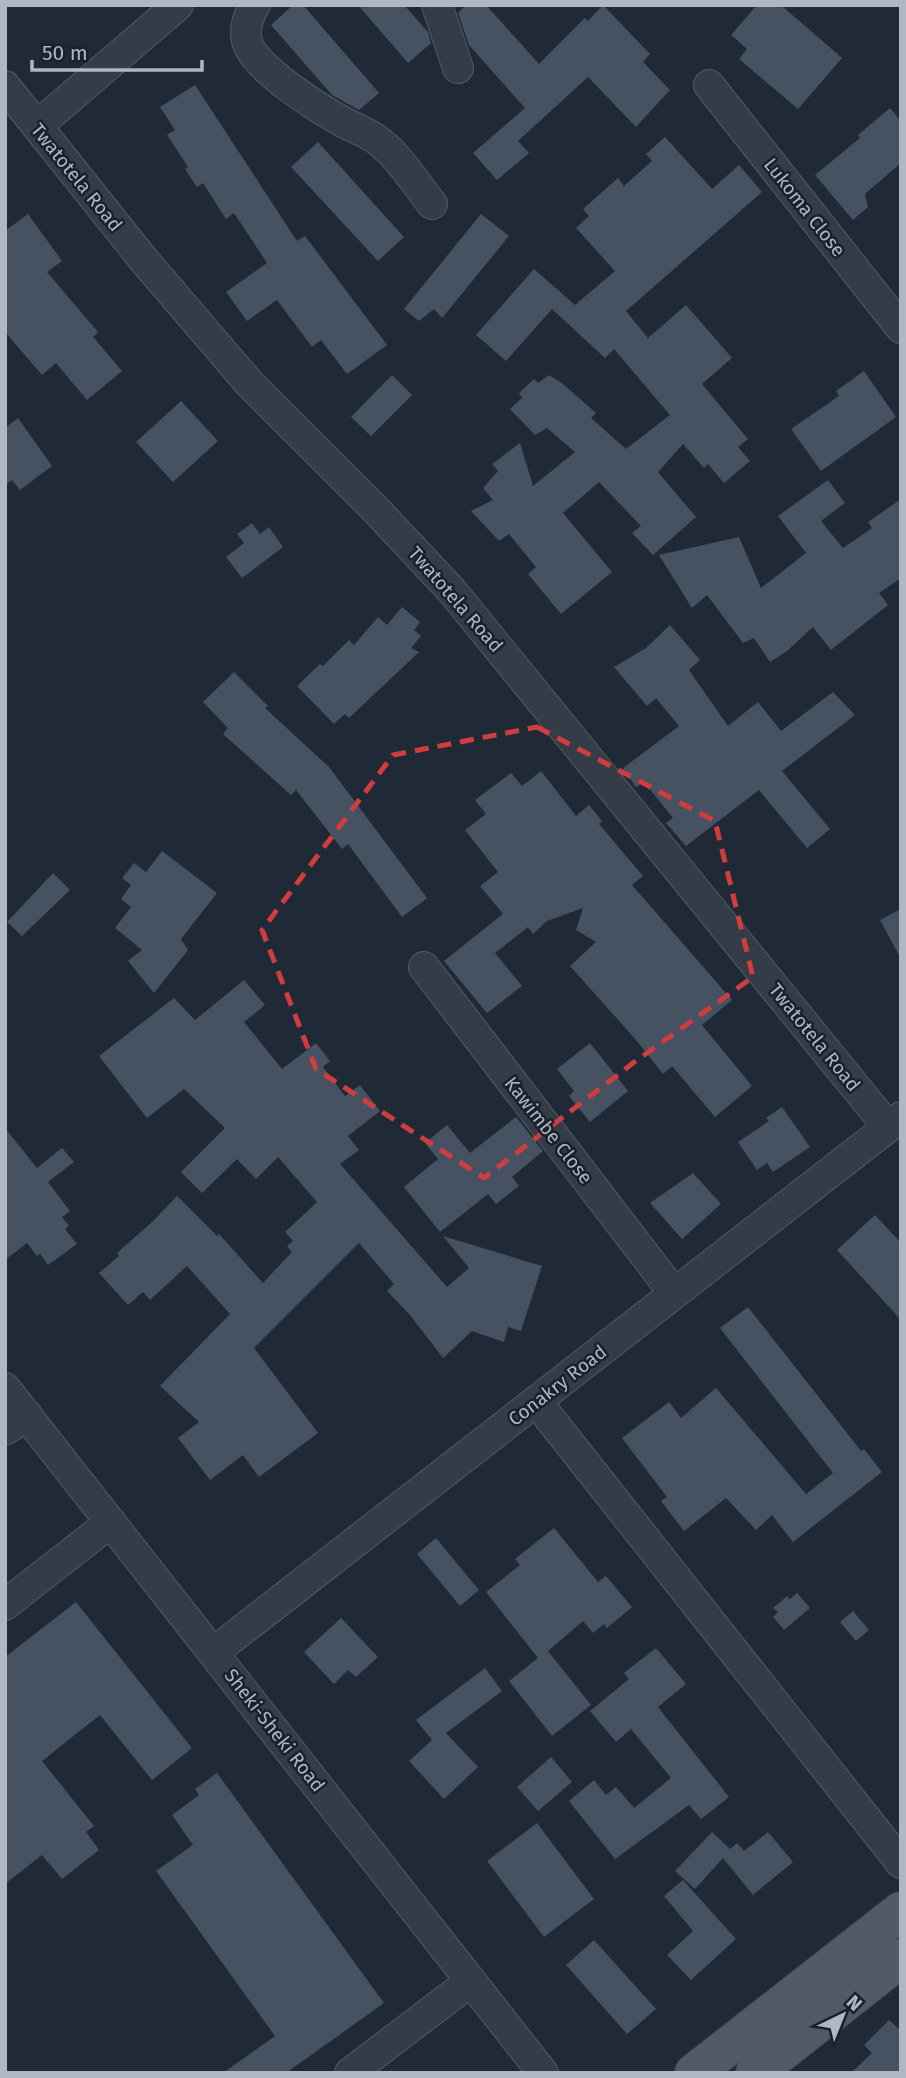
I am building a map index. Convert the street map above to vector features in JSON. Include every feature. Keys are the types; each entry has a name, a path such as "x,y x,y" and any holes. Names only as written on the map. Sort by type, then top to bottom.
{"main road":[{"path":"694,2073 901,1911"},
{"path":"755,2073 901,1958"}],"street":[{"path":"37,127 178,5"},
{"path":"255,5 247,22 247,42 254,54 280,80 306,100 383,144 432,204"},
{"path":"437,5 458,68"},
{"name":"Lukoma Close","path":"709,85 901,328"},
{"name":"Twatotela Road","path":"5,86 143,259 250,384 378,512 452,591 894,1122"},
{"name":"Kawimbe Close","path":"424,967 674,1293"},
{"name":"Conakry Road","path":"214,1653 894,1122"},
{"name":"Sheki-Sheki Road","path":"5,1388 16,1423 111,1522 544,2073"},
{"path":"536,1401 901,1863"},
{"path":"5,1605 111,1522"},
{"path":"350,2073 471,1981"}],"highlighted area":[{"path":"537,727 715,821 753,977 633,1063 484,1178 316,1069 262,930 393,755"}],"building":[{"path":"293,5 303,5 379,93 359,110 332,95 271,25"},
{"path":"358,5 404,5 428,32 431,43 408,63"},
{"path":"466,5 486,5 539,64 585,18 588,21 603,5 650,54 643,62 670,90 636,127 588,77 518,141 529,153 497,180 473,153 525,108 469,45 458,13"},
{"path":"757,5 781,5 842,58 798,109 739,59 747,49 731,35"},
{"path":"195,85 297,241 305,236 387,345 347,374 321,340 312,347 277,300 247,321 226,292 267,263 234,213 226,219 203,183 197,187 185,169 188,167 167,135 175,130 160,107"},
{"path":"890,108 901,121 901,163 865,194 868,207 853,220 815,175 860,138 858,135"},
{"path":"665,137 712,189 739,165 762,192 626,311 648,338 686,305 732,358 702,384 748,439 738,447 750,461 724,483 708,464 704,468 683,444 658,472 696,517 653,555 632,533 641,526 599,482 563,513 612,572 561,614 528,574 536,567 509,534 499,541 471,511 493,500 483,488 498,471 492,464 520,443 533,486 575,452 547,428 535,435 510,409 522,398 519,393 534,379 538,383 549,375 596,413 591,418 626,449 670,415 614,349 605,358 552,309 506,361 476,335 534,269 575,305 615,271 576,228 589,216 583,209 618,178 624,186 652,161 646,154"},
{"path":"318,142 404,237 378,261 291,167"},
{"path":"28,214 62,261 47,272 98,332 93,337 122,371 87,400 56,363 42,375 5,332 5,231"},
{"path":"481,214 509,236 442,318 434,309 419,321 404,309"},
{"path":"864,371 896,417 821,471 791,429 839,396 836,391"},
{"path":"392,375 412,395 371,436 351,417"},
{"path":"181,401 218,441 173,482 136,442"},
{"path":"18,418 52,466 20,490 12,480 5,485 5,428"},
{"path":"828,480 845,503 821,521 843,548 872,528 868,522 901,499 901,578 879,593 888,605 831,650 813,627 787,651 770,662 754,638 743,643 707,595 692,608 659,555 739,537 761,588 806,553 778,516"},
{"path":"252,523 260,534 269,527 283,547 242,578 226,557 244,543 237,534"},
{"path":"402,607 420,622 414,630 421,636 411,648 419,652 349,718 345,714 334,724 297,686 320,664 323,666 349,640 354,645 378,617 387,625"},
{"path":"670,625 700,660 689,670 728,726 758,702 781,731 833,692 855,715 782,771 830,829 807,848 759,790 686,846 666,823 673,818 644,782 636,787 623,768 679,726 656,698 647,706 614,667 646,648"},
{"path":"234,672 268,706 265,708 329,767 427,898 402,917 348,844 342,849 296,790 291,795 223,734 228,728 203,702"},
{"path":"541,771 576,816 589,805 602,821 599,824 643,876 632,885 732,1000 702,1025 752,1086 715,1117 672,1066 663,1074 570,966 596,942 576,930 583,908 547,921 533,934 528,927 495,953 522,986 487,1013 444,961 503,914 480,886 498,872 465,830 486,814 475,800 511,773 522,786"},
{"path":"162,851 217,893 181,939 188,950 154,993 128,961 142,950 115,928 131,907 121,899 131,885 122,878 134,863 146,872"},
{"path":"53,873 70,890 22,936 7,922"},
{"path":"901,909 901,959 880,920"},
{"path":"244,980 265,1005 244,1022 282,1069 316,1043 330,1061 323,1067 345,1096 360,1085 380,1111 348,1136 359,1150 340,1164 447,1287 469,1268 443,1236 542,1266 521,1331 508,1327 504,1342 472,1331 443,1358 410,1315 387,1291 394,1284 359,1243 254,1348 318,1433 259,1477 243,1455 210,1480 178,1438 199,1422 160,1386 230,1314 187,1266 150,1300 143,1292 128,1305 99,1273 177,1196 217,1236 219,1234 263,1283 292,1252 287,1246 293,1241 285,1232 317,1202 278,1157 256,1179 237,1159 202,1193 181,1172 225,1128 184,1089 147,1118 99,1056 174,998 195,1020"},
{"path":"590,1043 628,1091 590,1122 569,1096 574,1091 557,1069"},
{"path":"782,1107 810,1147 773,1172 767,1163 757,1170 738,1142 769,1121 766,1118"},
{"path":"516,1117 543,1151 512,1177 519,1186 496,1204 488,1194 440,1232 404,1187 438,1159 425,1143 447,1125 470,1153"},
{"path":"5,1128 37,1168 62,1148 74,1162 48,1182 70,1211 62,1217 69,1226 65,1229 77,1244 48,1265 27,1243 5,1260"},
{"path":"693,1173 721,1204 682,1239 650,1203"},
{"path":"875,1215 901,1243 901,1320 837,1250"},
{"path":"748,1307 861,1451 864,1449 882,1472 793,1542 772,1515 756,1530 726,1498 684,1531 661,1501 667,1497 622,1438 669,1402 681,1418 716,1388 806,1494 833,1473 720,1328"},
{"path":"554,1528 598,1582 606,1576 632,1607 607,1628 604,1624 593,1633 583,1621 548,1651 591,1705 552,1736 509,1681 538,1658 486,1592 520,1565 515,1559"},
{"path":"436,1538 479,1590 460,1606 417,1554"},
{"path":"797,1593 810,1608 784,1630 773,1617 778,1612 773,1608 787,1596 790,1599"},
{"path":"76,1602 192,1748 152,1780 100,1715 42,1761 94,1826 86,1832 99,1850 62,1879 42,1855 5,1884 5,1657"},
{"path":"853,1611 869,1630 856,1641 840,1622"},
{"path":"341,1618 378,1657 356,1677 348,1670 334,1684 304,1652"},
{"path":"656,1648 686,1684 658,1707 729,1797 701,1819 689,1805 615,1859 569,1801 594,1780 606,1795 616,1787 634,1808 671,1778 631,1729 616,1742 590,1711 629,1679 624,1673"},
{"path":"485,1668 502,1691 446,1733 478,1767 444,1799 409,1761 432,1740 416,1720"},
{"path":"551,1757 572,1782 538,1811 517,1787"},
{"path":"217,1773 384,2003 286,2073 223,2073 275,2036 156,1871 193,1845 172,1815 199,1795 195,1789"},
{"path":"537,1823 594,1899 544,1937 487,1861"},
{"path":"712,1832 730,1849 737,1843 744,1851 768,1832 793,1862 753,1895 723,1858 695,1889 675,1871"},
{"path":"683,1880 736,1939 691,1980 667,1955 693,1931 664,1896"},
{"path":"594,1940 656,2009 627,2034 566,1965"},
{"path":"889,2020 901,2031 901,2073 851,2073 872,2053 864,2045"}]}
